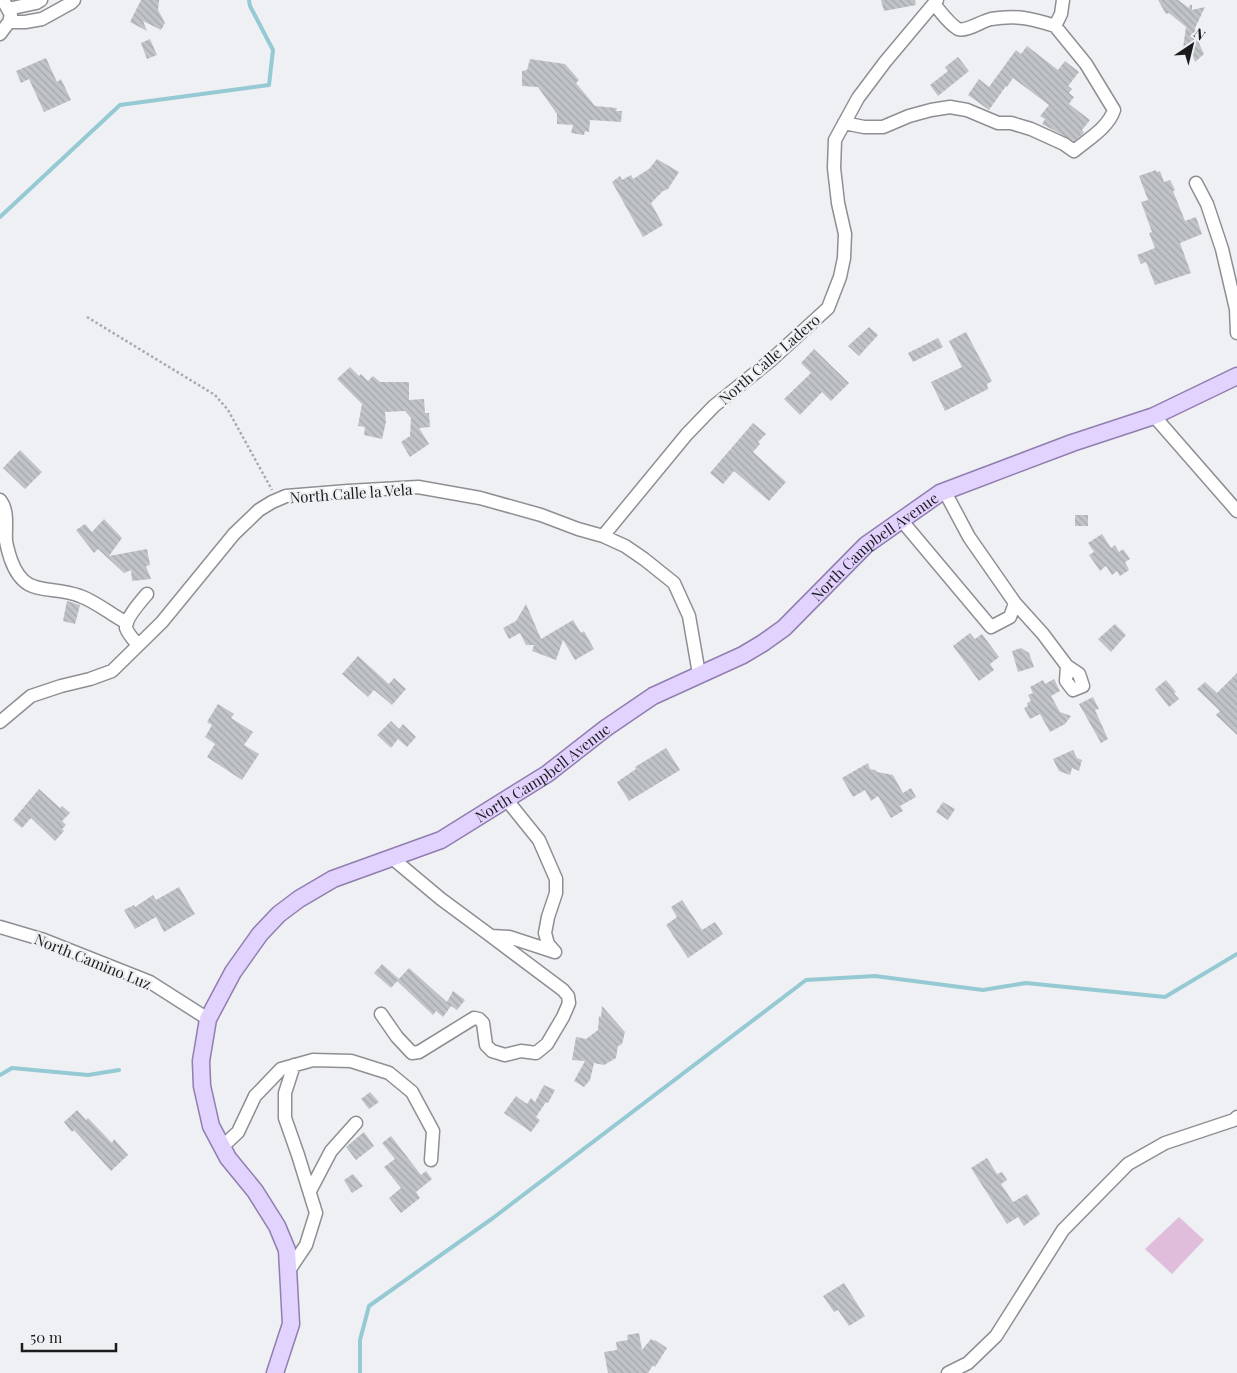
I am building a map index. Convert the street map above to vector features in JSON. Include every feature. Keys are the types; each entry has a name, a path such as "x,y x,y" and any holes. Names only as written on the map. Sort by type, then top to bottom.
{"main road":[{"name":"North Campbell Avenue","path":"275,1373 291,1324 287,1250 277,1226 255,1190 228,1158 210,1126 202,1086 201,1061 208,1019 233,972 260,934 279,914 299,899 333,880 440,840 548,774 606,728 652,696 743,655 763,643 784,628 866,545 940,493 1072,443 1154,416 1237,376"}],"street":[{"path":"0,34 9,22 11,15 5,4 36,3 41,0"},
{"path":"9,22 26,22 42,19 74,0"},
{"path":"1055,26 1061,14 1063,0"},
{"path":"844,123 864,127 883,127 909,116 950,107 967,110 998,123 1011,123 1031,129 1064,144 1074,151 1106,125 1112,117 1114,110 1111,103 1086,64 1055,26 1032,18 1004,17 989,19 960,30 950,22 935,2"},
{"name":"North Calle Ladero","path":"603,536 687,434 714,406 770,361 828,308 840,276 844,258 845,234 838,203 834,168 835,140 863,91 935,2"},
{"path":"1196,183 1207,204 1222,249 1236,308 1237,333"},
{"path":"1154,416 1237,511"},
{"name":"North Calle la Vela","path":"0,722 31,696 112,671 162,622 234,534 259,510 286,496 418,487 480,498 541,515 603,536 625,546 674,583 689,616 699,674"},
{"path":"945,492 969,537 1015,603 1043,634 1067,666"},
{"path":"0,500 5,509 6,544 10,559 17,575 22,580 37,588 60,590 81,596 127,623"},
{"path":"902,521 991,627 1010,617 1015,603"},
{"path":"138,645 126,628 129,618 147,594"},
{"path":"491,936 509,937 555,952 548,944 545,933 556,893 556,879 539,840 506,799"},
{"path":"382,1014 397,1037 412,1053 419,1052 474,1018 479,1019 483,1024 486,1045 492,1051 505,1055 521,1051 536,1053 547,1044 569,1003 568,996 563,990 441,900 392,858"},
{"name":"North Camino Luz","path":"0,927 44,940 150,982 208,1019"},
{"path":"222,1147 238,1132 255,1096 281,1068 313,1060 351,1061 390,1073 412,1092 433,1131 431,1160"},
{"path":"288,1272 306,1245 316,1213 285,1118 285,1093 294,1065"},
{"path":"948,1373 968,1363 996,1336 1063,1230 1128,1164 1165,1144 1234,1120 1237,1117"},
{"path":"310,1191 331,1151 356,1123"}],"path":[{"path":"87,316 220,400 228,410 278,500"}],"shaded area":[{"path":"1179,1217 1204,1240 1172,1274 1145,1249"}],"building":[{"path":"141,0 159,0 158,10 165,23 161,30 143,21 147,31 130,22"},
{"path":"881,0 915,0 916,5 884,11"},
{"path":"1158,0 1178,0 1189,8 1192,5 1192,10 1205,7 1195,28 1197,39 1204,54 1195,62 1188,43 1186,48 1183,48 1186,27 1169,13 1166,14"},
{"path":"150,39 157,55 147,59 141,43"},
{"path":"1027,46 1058,70 1065,61 1079,72 1068,86 1072,89 1069,93 1074,97 1069,104 1090,120 1082,130 1084,133 1074,141 1042,124 1045,119 1040,116 1049,105 1013,78 989,110 968,95 979,79 989,87 1016,50 1021,54"},
{"path":"958,57 969,71 938,96 930,85 948,71 945,67"},
{"path":"46,58 57,82 61,79 71,100 44,112 29,79 21,83 16,71"},
{"path":"530,59 565,64 579,80 576,83 595,106 617,108 616,111 622,111 621,122 590,120 589,132 585,131 584,135 571,133 573,125 557,124 557,114 538,87 522,86 522,71 527,70"},
{"path":"657,159 679,172 668,189 663,191 651,203 663,225 643,237 612,182 620,176 622,180 631,175 633,179 649,169"},
{"path":"1156,170 1157,172 1160,171 1164,182 1170,180 1185,221 1196,217 1202,234 1180,243 1191,273 1155,285 1146,262 1141,264 1137,255 1155,248 1149,233 1152,232 1141,202 1148,200 1139,176"},
{"path":"869,327 878,335 859,356 848,346"},
{"path":"966,332 992,381 987,384 988,389 945,411 931,382 962,367 949,341"},
{"path":"938,338 943,347 913,362 908,353"},
{"path":"814,349 849,383 831,401 822,392 800,415 784,399 811,373 801,363"},
{"path":"350,367 359,376 361,374 368,381 373,376 380,382 409,382 409,400 424,399 425,413 429,413 430,427 419,428 429,444 410,457 401,442 410,436 411,418 405,411 385,412 386,422 382,439 364,435 365,427 358,426 362,404 337,379"},
{"path":"753,423 766,434 758,442 760,444 753,452 786,482 769,501 734,471 723,484 710,473"},
{"path":"20,450 42,472 25,489 3,468"},
{"path":"1075,515 1088,515 1088,526 1075,526"},
{"path":"104,519 122,538 109,556 147,549 150,565 146,566 151,579 132,581 131,570 124,573 98,549 94,553 76,530 85,524 92,532"},
{"path":"1102,534 1111,548 1115,545 1119,552 1123,549 1130,559 1125,562 1129,570 1120,576 1117,571 1112,575 1106,566 1100,571 1089,555 1094,552 1088,543"},
{"path":"67,601 80,605 75,624 63,621"},
{"path":"526,604 541,639 573,620 581,633 584,631 594,649 575,660 563,640 556,660 532,651 534,645 526,645 520,633 509,639 503,628 516,621"},
{"path":"1115,624 1126,635 1111,652 1098,639"},
{"path":"970,633 975,639 982,634 999,657 990,664 994,670 979,681 953,646"},
{"path":"1021,648 1029,653 1034,667 1018,672 1012,651"},
{"path":"358,656 389,684 394,678 406,689 392,705 374,690 368,697 342,674"},
{"path":"1237,673 1237,735 1216,715 1220,711 1197,689 1205,682 1217,693"},
{"path":"1054,679 1060,691 1051,696 1060,712 1071,716 1065,724 1050,732 1040,714 1030,719 1024,708 1031,701 1028,695 1033,693 1030,687 1043,680 1045,684"},
{"path":"1166,680 1179,699 1169,707 1155,689"},
{"path":"1093,697 1099,709 1095,710 1108,739 1101,743 1079,704"},
{"path":"218,704 234,714 231,718 253,732 244,745 259,754 242,780 207,757 215,744 205,737 212,725 207,722"},
{"path":"391,721 399,729 403,724 416,737 407,747 398,739 391,748 377,735"},
{"path":"666,748 680,770 629,801 617,782 636,769 635,767"},
{"path":"1073,750 1077,758 1082,760 1079,771 1072,768 1070,775 1059,771 1053,759"},
{"path":"868,763 870,769 893,775 903,793 911,788 916,797 900,806 903,811 891,818 878,796 871,801 865,790 853,797 842,778"},
{"path":"39,789 60,808 62,806 70,813 62,821 66,825 62,829 64,831 55,841 31,818 22,828 13,820"},
{"path":"943,802 955,809 948,820 936,812"},
{"path":"179,887 195,914 164,932 156,917 135,929 124,910 134,905 135,907 153,895 156,900"},
{"path":"682,900 702,930 715,922 723,934 688,958 666,925 677,917 671,907"},
{"path":"382,964 399,979 391,988 374,973"},
{"path":"409,968 447,1002 453,991 465,1000 457,1010 451,1006 443,1017 436,1011 433,1015 397,981"},
{"path":"602,1006 625,1032 622,1044 618,1046 616,1058 604,1065 594,1063 590,1080 584,1087 574,1081 585,1061 572,1060 576,1037 586,1039 598,1030"},
{"path":"544,1085 555,1090 548,1103 546,1102 536,1117 540,1120 531,1132 504,1113 516,1096 527,1104 531,1098 535,1102"},
{"path":"370,1092 379,1102 369,1109 361,1099"},
{"path":"77,1110 86,1120 88,1118 112,1143 114,1139 128,1155 111,1171 74,1130 72,1132 64,1122"},
{"path":"364,1132 374,1146 356,1160 346,1147"},
{"path":"391,1136 421,1175 426,1171 432,1179 416,1192 420,1198 401,1213 389,1198 401,1188 384,1167 395,1159 382,1143"},
{"path":"987,1158 997,1174 1002,1172 1007,1180 1001,1184 1013,1202 1027,1194 1040,1214 1024,1226 1018,1217 1007,1224 971,1168"},
{"path":"353,1174 363,1186 352,1193 344,1180"},
{"path":"844,1283 865,1316 849,1326 838,1310 834,1312 823,1296"},
{"path":"639,1333 642,1350 651,1339 667,1348 655,1367 653,1365 648,1373 608,1373 604,1352 617,1350 616,1342 628,1340 627,1335"}],"waterway":[{"path":"0,217 120,105 269,85 273,50 250,6 249,0"},
{"path":"360,1373 360,1340 369,1306 493,1218 806,980 875,976 983,990 1026,983 1165,997 1237,954"},
{"path":"0,1075 12,1068 88,1075 119,1070"}]}
